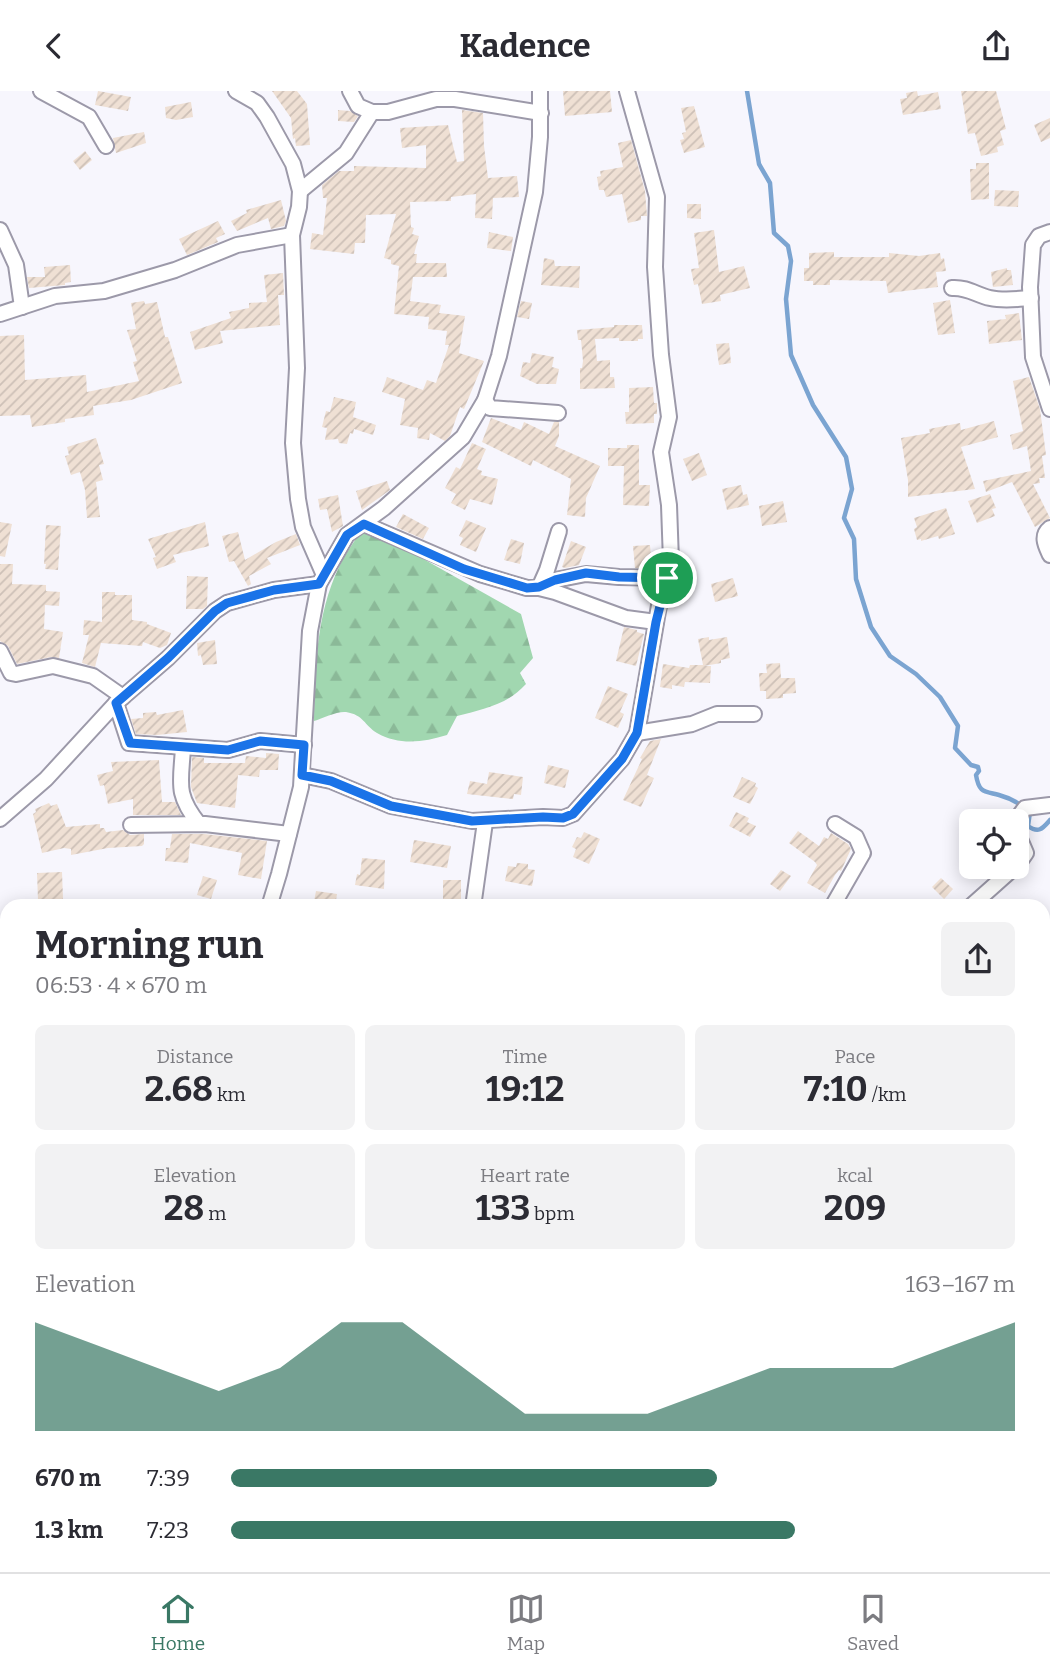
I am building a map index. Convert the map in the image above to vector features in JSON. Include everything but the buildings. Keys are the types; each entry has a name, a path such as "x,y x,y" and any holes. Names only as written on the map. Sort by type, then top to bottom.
{"street":[{"path":"41,91 89,117 106,146"},
{"path":"236,91 257,103 267,117 293,164 300,191 292,235 298,368 293,443 303,527 321,579"},
{"path":"350,91 358,106 372,112 388,112 436,99 455,99 541,113"},
{"path":"271,899 302,775 310,631 321,579 347,535 364,524 463,437 485,400 499,356 535,192 540,91"},
{"path":"302,775 331,781 391,806 485,822 521,818 563,818 573,814 622,759 637,733 656,622 671,561 671,536 661,452 669,417 661,355 655,267 657,197 627,91"},
{"path":"300,191 346,153 372,112"},
{"path":"0,230 16,265 22,307"},
{"path":"1050,232 1039,236 1033,245 1031,297 1033,357 1050,409"},
{"path":"0,314 55,296 104,291 175,270 237,245 292,235"},
{"path":"952,288 963,287 1003,300 1031,297"},
{"path":"485,400 490,408 558,413"},
{"path":"364,524 480,575 527,588 586,573 667,578"},
{"path":"1050,528 1044,538 1050,555"},
{"path":"539,587 559,531"},
{"path":"0,819 46,779 119,700 168,658 215,611 227,603 321,579"},
{"path":"539,587 604,611 656,622"},
{"path":"0,651 11,673 53,666 93,676 119,700 130,743 228,750 260,741 304,745"},
{"path":"637,733 692,724 717,715 754,714"},
{"path":"183,748 180,793 186,808 199,824"},
{"path":"1024,809 1050,805"},
{"path":"475,899 485,822"},
{"path":"131,825 199,824 289,834"},
{"path":"835,824 856,837 863,853 837,899"},
{"path":"979,899 1001,879"}],"green space":[{"path":"362,530 411,552 521,614 533,658 520,673 526,684 503,702 457,716 447,735 430,739 394,740 377,733 357,715 346,712 314,721 316,662 321,623 331,585"}],"waterway":[{"path":"747,91 759,164 770,183 774,233 788,246 791,261 786,299 791,355 813,405 846,457 852,489 844,518 854,539 856,579 871,627 890,656 916,674 940,697 958,726 955,748 971,765 978,767 976,775 981,788 1027,809 1030,812 1028,826 1035,830 1050,820"}],"route":[{"path":"364,524 464,569 527,588 586,573 667,578 661,594 637,733 622,759 573,814 563,818 510,818 485,822 391,806 331,781 302,775 304,745 260,741 228,750 130,743 116,703 227,603 274,590 319,584 347,535 364,524"}]}
